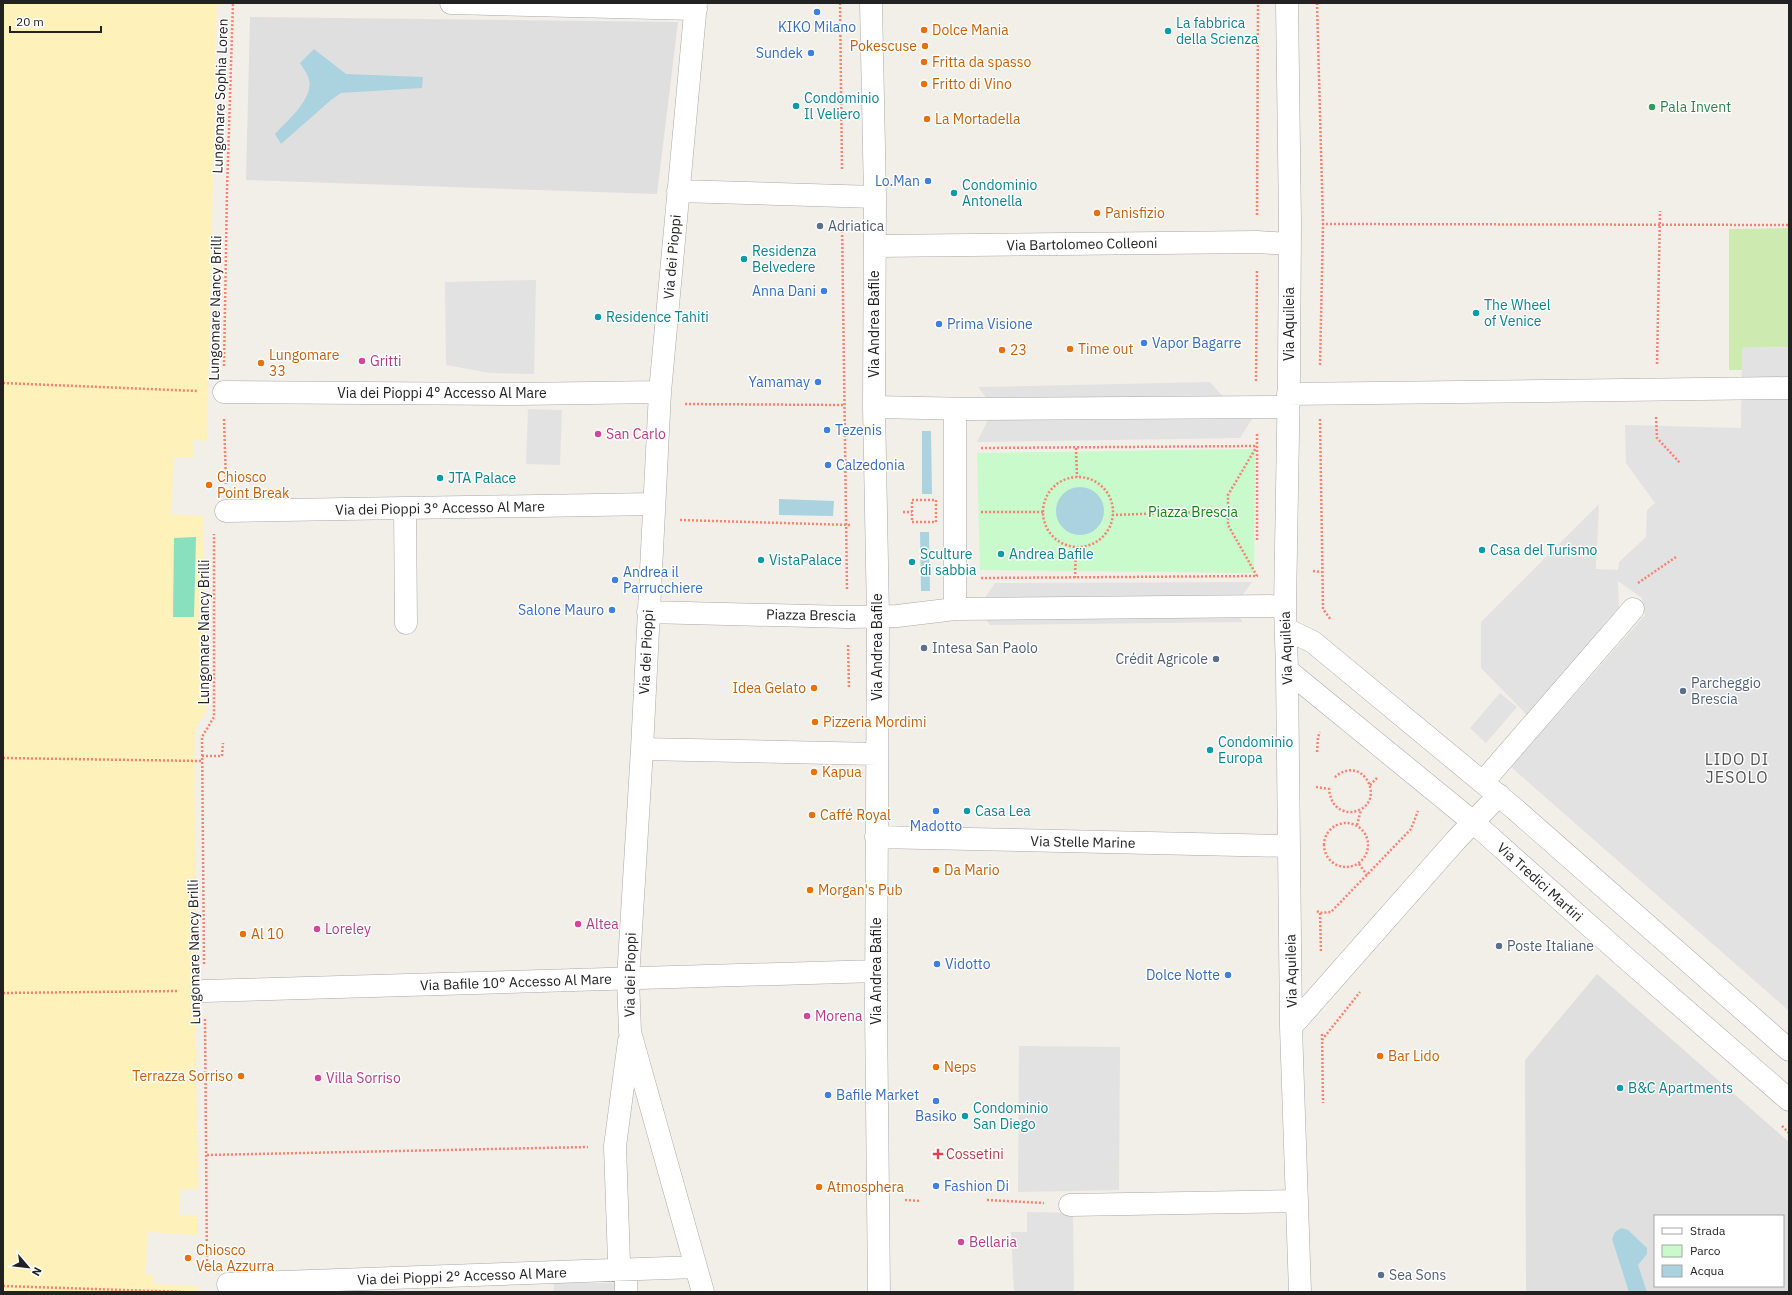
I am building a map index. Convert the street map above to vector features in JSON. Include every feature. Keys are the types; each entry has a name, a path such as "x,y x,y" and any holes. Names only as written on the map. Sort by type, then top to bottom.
{"street":[{"path":"451,3 696,6"},
{"name":"Via Andrea Bafile","path":"871,3 875,197 874,407 878,616 876,971 879,1292"},
{"name":"Via Aquileia","path":"1287,3 1289,233 1285,606 1291,1027 1300,1292"},
{"name":"Via dei Pioppi","path":"696,6 660,398 642,749 628,979 630,1032 703,1292"},
{"path":"678,191 875,197"},
{"name":"Via Bartolomeo Colleoni","path":"875,246 1257,242 1289,233"},
{"path":"874,407 955,409 1256,407 1320,394 1656,391 1789,388"},
{"name":"Via dei Pioppi 4° Accesso Al Mare","path":"224,392 510,394 660,398"},
{"path":"955,409 946,511 955,610"},
{"path":"405,508 406,623"},
{"name":"Via dei Pioppi 3° Accesso Al Mare","path":"226,511 405,508 653,512"},
{"name":"Piazza Brescia","path":"648,612 848,617 897,616 955,610 1285,606"},
{"path":"1291,1027 1473,822 1491,788 1633,609"},
{"path":"1286,629 1313,642 1491,788 1789,1050"},
{"name":"Via Tredici Martiri","path":"1287,670 1473,822 1789,1100"},
{"path":"642,749 877,754"},
{"name":"Via Stelle Marine","path":"876,837 1289,846"},
{"name":"Via Bafile 10° Accesso Al Mare","path":"204,990 876,971"},
{"path":"626,1292 622,1266 616,1146 630,1032"},
{"path":"1070,1205 1297,1201"},
{"name":"Via dei Pioppi 2° Accesso Al Mare","path":"228,1284 622,1266 696,1267"}],"path":[{"name":"Lungomare Sophia Loren","path":"226,190 233,3"},
{"path":"840,3 845,525 848,617"},
{"path":"1257,546 1256,407 1258,3"},
{"path":"1317,3 1322,224 1320,394 1322,572"},
{"name":"Lungomare Nancy Brilli","path":"207,1269 207,1155 201,761 202,737 214,717 214,512 226,511 224,392 226,190"},
{"path":"1660,210 1656,391 1657,438 1680,463"},
{"path":"1289,233 1322,224 1789,225"},
{"path":"3,384 224,392"},
{"path":"660,398 850,406"},
{"path":"973,448 1257,446"},
{"path":"1257,446 1228,496 1228,525 1257,576"},
{"path":"1076,448 1077,477"},
{"path":"1077,477 1088,478 1100,485 1106,491 1112,507 1111,522 1105,533 1096,541 1087,545 1076,547 1067,545 1057,540 1049,532 1044,523 1043,512 1048,493 1054,486 1062,481 1077,477"},
{"path":"946,511 936,522 912,522 912,500 936,500 946,511 1043,512"},
{"path":"1112,515 1228,511"},
{"path":"653,512 852,525"},
{"path":"1075,578 1076,547"},
{"path":"1633,609 1630,589 1676,557"},
{"path":"1257,570 1257,606"},
{"path":"980,578 1257,576"},
{"path":"1316,758 1319,732"},
{"path":"202,756 222,756 223,743"},
{"path":"3,758 201,761"},
{"path":"1334,778 1340,773 1351,770 1364,776 1370,785 1371,793 1368,801 1361,809 1357,825"},
{"path":"1370,785 1380,775"},
{"path":"1315,795 1316,780"},
{"path":"1315,787 1329,789 1330,797 1336,807 1343,811 1353,812 1361,809"},
{"path":"1314,909 1320,913 1331,912 1411,828 1418,809"},
{"path":"1348,823 1357,825 1364,831 1368,840 1368,851 1365,858 1359,864 1350,868 1333,864 1326,854 1324,846 1325,837 1331,829 1339,824 1348,823"},
{"path":"1359,864 1367,875"},
{"path":"3,993 204,990"},
{"path":"207,1155 616,1146"},
{"path":"987,1200 1070,1205"},
{"path":"3,1286 184,1292"}],"shaded area":[{"path":"250,17 678,22 657,194 246,180"},
{"path":"536,280 534,374 490,373 446,365 445,282"},
{"name":"Parcheggio Brescia","path":"1789,347 1789,1011 1511,767 1645,615 1642,598 1618,581 1619,607 1527,715 1481,668 1481,622 1599,504 1596,569 1618,570 1619,562 1646,537 1647,510 1655,503 1626,463 1625,425 1741,428 1742,348"},
{"path":"1210,382 1227,401 991,404 978,387"},
{"path":"528,409 562,410 560,465 526,464"},
{"path":"1252,419 1240,438 977,442 988,420"},
{"path":"1252,582 1239,600 984,599 995,583"},
{"path":"1234,611 1243,622 990,625 982,614"},
{"path":"1500,693 1517,707 1486,743 1470,728"},
{"path":"1597,974 1789,1142 1789,1292 1526,1292 1525,1060"},
{"path":"1019,1046 1120,1047 1119,1190 1018,1192"},
{"path":"1027,1212 1073,1213 1074,1292 1014,1292 1011,1232 1027,1232"},
{"path":"554,1283 616,1283 616,1292 554,1292"}],"green space":[{"path":"1789,228 1789,347 1742,348 1742,370 1729,370 1729,229"},
{"name":"Piazza Brescia","path":"1255,449 1254,573 980,570 977,453"},
{"path":"196,537 194,617 173,617 174,538"}],"sand":[{"path":"3,3 217,3 207,441 193,440 193,457 174,457 171,514 203,516 206,712 195,728 198,1189 179,1190 179,1215 198,1216 198,1235 148,1232 145,1274 153,1275 153,1284 198,1286 198,1292 3,1292"}],"water":[{"path":"314,49 346,74 423,77 422,88 341,93 281,144 275,134 298,109 307,94 309,80 307,73 300,63"},
{"path":"922,431 931,431 932,494 922,494"},
{"path":"1080,487 1089,489 1097,494 1102,502 1104,511 1102,520 1097,528 1089,533 1080,535 1071,533 1063,528 1058,520 1056,511 1058,502 1063,494 1071,489"},
{"path":"779,499 834,501 833,516 779,515"},
{"path":"920,532 929,532 930,591 921,591"},
{"path":"1621,1228 1628,1230 1647,1248 1647,1254 1638,1265 1647,1292 1629,1292 1612,1239 1615,1232"}],"place":[{"name":"KIKO Milano","path":"817,12"},
{"name":"Dolce Mania","path":"924,30"},
{"name":"La fabbrica della Scienza","path":"1168,31"},
{"name":"Pokescuse","path":"925,46"},
{"name":"Sundek","path":"811,53"},
{"name":"Fritta da spasso","path":"924,62"},
{"name":"Fritto di Vino","path":"924,84"},
{"name":"Condominio Il Veliero","path":"796,106"},
{"name":"Pala Invent","path":"1652,107"},
{"name":"La Mortadella","path":"927,119"},
{"name":"Lo.Man","path":"928,181"},
{"name":"Condominio Antonella","path":"954,193"},
{"name":"Panisfizio","path":"1097,213"},
{"name":"Adriatica","path":"820,226"},
{"name":"Residenza Belvedere","path":"744,259"},
{"name":"Anna Dani","path":"824,291"},
{"name":"The Wheel of Venice","path":"1476,313"},
{"name":"Residence Tahiti","path":"598,317"},
{"name":"Prima Visione","path":"939,324"},
{"name":"Vapor Bagarre","path":"1144,343"},
{"name":"Time out","path":"1070,349"},
{"name":"23","path":"1002,350"},
{"name":"Gritti","path":"362,361"},
{"name":"Lungomare 33","path":"261,363"},
{"name":"Yamamay","path":"818,382"},
{"name":"Tezenis","path":"827,430"},
{"name":"San Carlo","path":"598,434"},
{"name":"Calzedonia","path":"828,465"},
{"name":"JTA Palace","path":"440,478"},
{"name":"Chiosco Point Break","path":"209,485"},
{"name":"Casa del Turismo","path":"1482,550"},
{"name":"Andrea Bafile","path":"1001,554"},
{"name":"VistaPalace","path":"761,560"},
{"name":"Sculture di sabbia","path":"912,562"},
{"name":"Andrea il Parrucchiere","path":"615,580"},
{"name":"Salone Mauro","path":"612,610"},
{"name":"Intesa San Paolo","path":"924,648"},
{"name":"Crédit Agricole","path":"1216,659"},
{"name":"Idea Gelato","path":"814,688"},
{"name":"Parcheggio Brescia","path":"1683,691"},
{"name":"Pizzeria Mordimi","path":"815,722"},
{"name":"Condominio Europa","path":"1210,750"},
{"name":"Kapua","path":"814,772"},
{"name":"Madotto","path":"936,811"},
{"name":"Casa Lea","path":"967,811"},
{"name":"Caffé Royal","path":"812,815"},
{"name":"Da Mario","path":"936,870"},
{"name":"Morgan's Pub","path":"810,890"},
{"name":"Altea","path":"578,924"},
{"name":"Loreley","path":"317,929"},
{"name":"Al 10","path":"243,934"},
{"name":"Poste Italiane","path":"1499,946"},
{"name":"Vidotto","path":"937,964"},
{"name":"Dolce Notte","path":"1228,975"},
{"name":"Morena","path":"807,1016"},
{"name":"Bar Lido","path":"1380,1056"},
{"name":"Neps","path":"936,1067"},
{"name":"Terrazza Sorriso","path":"241,1076"},
{"name":"Villa Sorriso","path":"318,1078"},
{"name":"B&C Apartments","path":"1620,1088"},
{"name":"Bafile Market","path":"828,1095"},
{"name":"Basiko","path":"936,1101"},
{"name":"Condominio San Diego","path":"965,1116"},
{"name":"Cossetini","path":"938,1154"},
{"name":"Fashion Di","path":"936,1186"},
{"name":"Atmosphera","path":"819,1187"},
{"name":"Bellaria","path":"961,1242"},
{"name":"Chiosco Vela Azzurra","path":"188,1258"},
{"name":"Sea Sons","path":"1381,1275"}],"district":[{"name":"LIDO DI JESOLO","path":"1737,768"}]}
